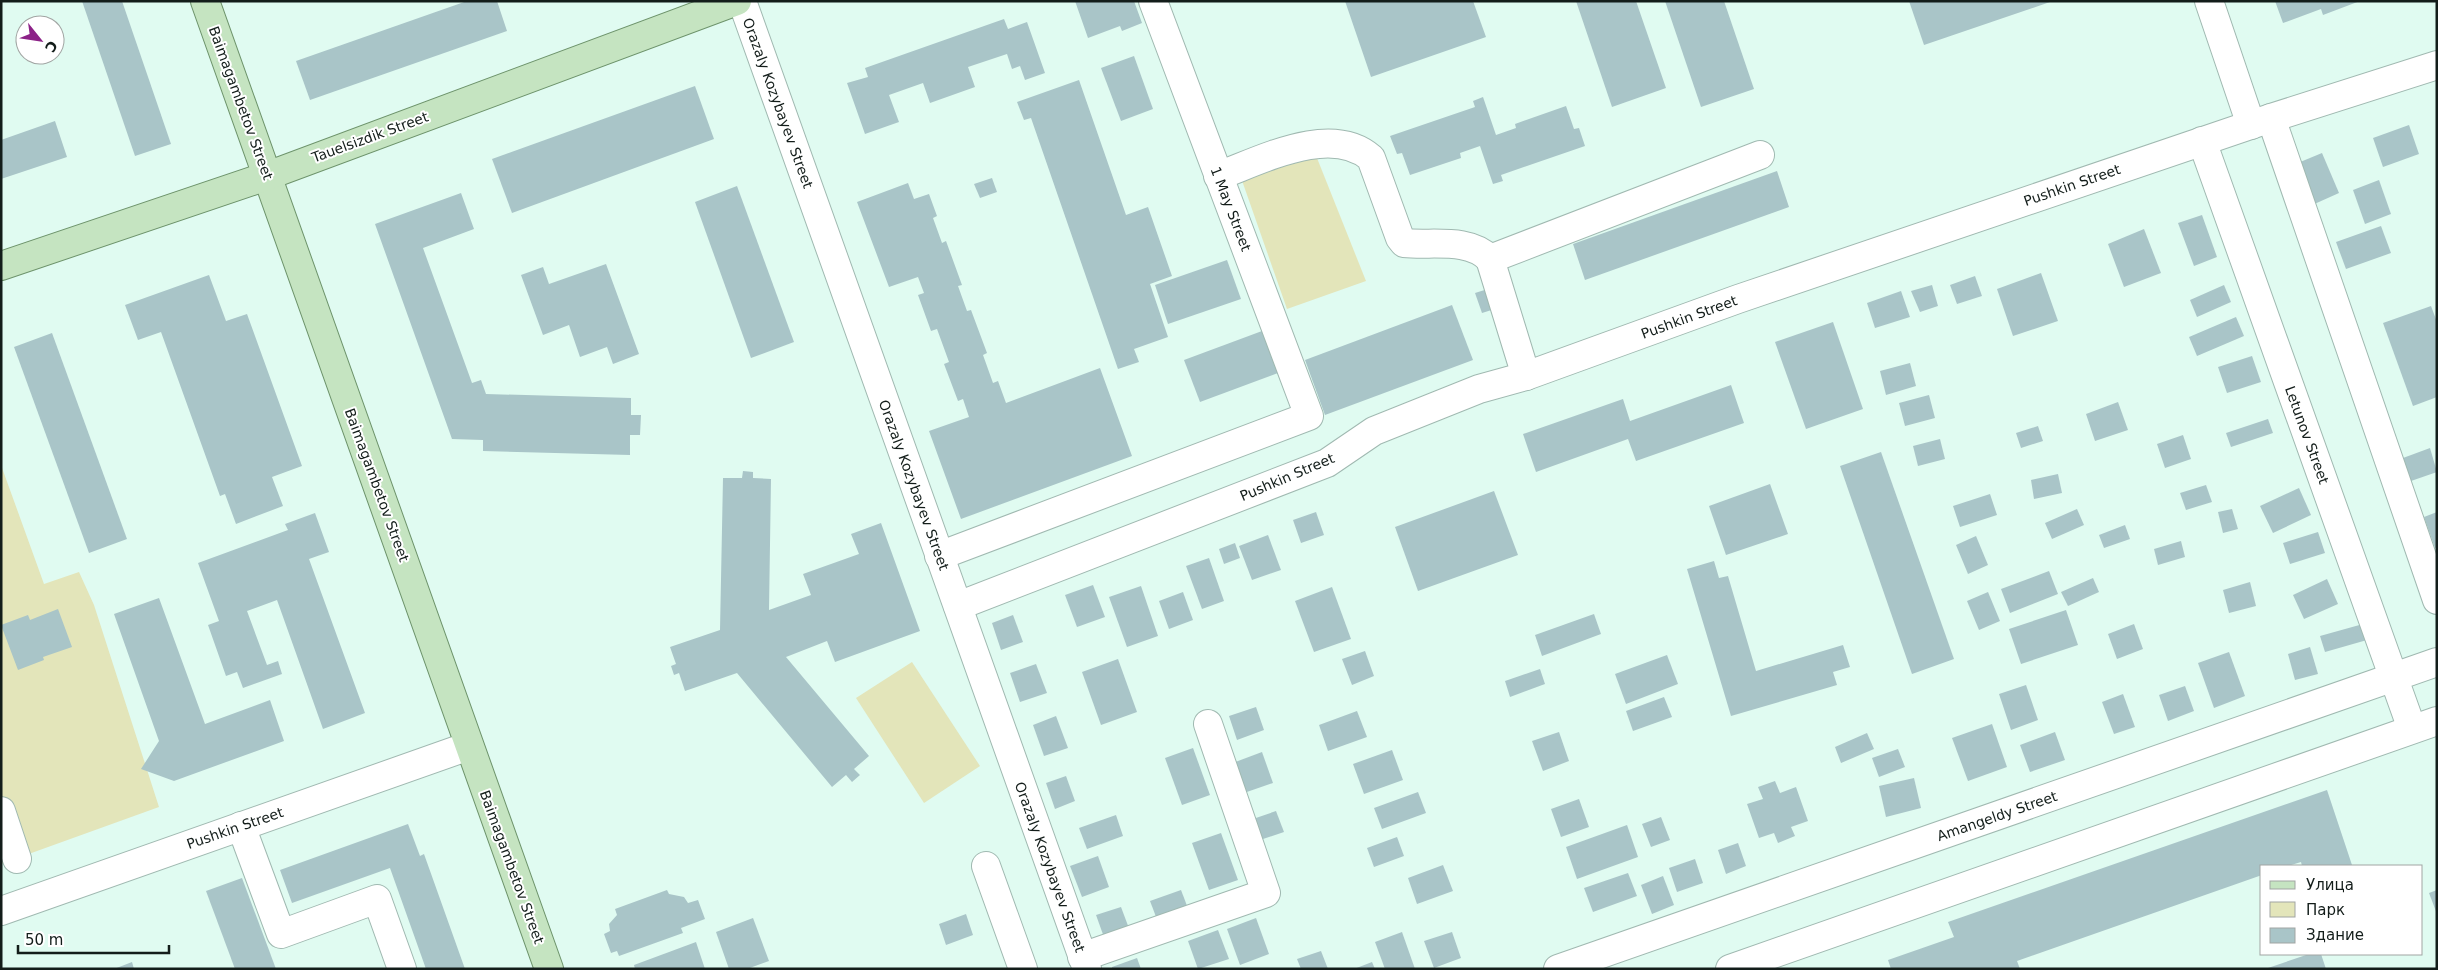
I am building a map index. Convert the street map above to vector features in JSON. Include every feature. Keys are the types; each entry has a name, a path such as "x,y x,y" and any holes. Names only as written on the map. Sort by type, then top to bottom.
{"main road":[{"name":"Baimagambetov Street","path":"205,1 549,969"},
{"name":"Tauelsіzdіk Street","path":"1,266 267,176 737,1"}],"street":[{"name":"Orazaly Kozybayev Street","path":"742,1 1084,963"},
{"name":"1 May Street","path":"939,556 1309,416 1153,1"},
{"path":"2208,1 2261,121 2437,600"},
{"name":"Pushkin Street","path":"958,606 1327,463 1374,431 1479,389 1526,376 1738,299 2261,121 2437,65"},
{"name":"Letunov Street","path":"2202,141 2394,678 2424,725"},
{"path":"1218,176 1279,153 1321,143 1351,145 1362,150 1371,158 1400,238 1404,243 1435,242 1474,248 1483,252 1490,259 1526,376"},
{"path":"1490,259 1760,155"},
{"name":"Amangeldy Street","path":"1558,969 2437,662"},
{"path":"1084,963 1266,893 1208,724"},
{"path":"1730,969 2424,725"},
{"name":"Pushkin Street","path":"1,911 469,746"},
{"path":"1,811 18,859"},
{"path":"242,826 281,934 377,899 402,969"},
{"path":"986,866 1023,969"}],"green space":[{"path":"1315,153 1366,281 1287,309 1239,172"},
{"path":"1,465 44,584 79,572 94,605 159,807 1,864"},
{"path":"912,662 980,766 924,803 856,698"}],"building":[{"path":"82,1 122,1 171,144 135,156"},
{"path":"467,1 497,1 507,31 310,100 296,61"},
{"path":"1075,1 1134,1 1142,23 1122,31 1120,26 1088,38"},
{"path":"1345,1 1473,1 1486,37 1371,77"},
{"path":"1576,1 1636,1 1666,88 1612,107"},
{"path":"1665,1 1724,1 1754,89 1701,107"},
{"path":"1909,1 2050,1 2050,2 1924,45"},
{"path":"2275,1 2360,1 2323,15 2321,9 2283,23"},
{"path":"1004,19 1008,29 1027,22 1045,73 1025,80 1020,66 1012,69 1007,54 968,67 975,87 930,103 923,83 889,95 899,122 865,134 847,83 868,77 865,68"},
{"path":"1134,56 1153,109 1121,121 1101,68"},
{"path":"1079,80 1126,215 1148,207 1172,276 1150,284 1168,337 1134,349 1139,362 1118,369 1031,118 1024,120 1017,102"},
{"path":"695,86 714,139 512,213 492,159"},
{"path":"1483,97 1496,135 1516,128 1515,124 1566,106 1574,129 1579,128 1585,146 1501,175 1503,181 1493,184 1480,146 1460,153 1461,158 1410,175 1402,153 1397,154 1390,136 1475,107 1473,101"},
{"path":"55,121 67,157 1,179 1,140"},
{"path":"2409,125 2419,154 2383,167 2373,138"},
{"path":"2322,153 2339,193 2310,206 2293,165"},
{"path":"1777,171 1789,207 1585,280 1573,244"},
{"path":"992,178 997,192 980,198 974,184"},
{"path":"2379,180 2391,214 2365,224 2353,190"},
{"path":"908,183 914,199 929,194 937,216 933,218 942,243 946,241 962,285 958,286 967,311 971,310 987,353 983,355 993,383 998,381 1006,403 1100,368 1132,456 961,519 929,431 969,417 963,399 958,401 944,364 949,362 937,329 931,331 918,295 924,293 918,277 889,287 857,202"},
{"path":"737,186 794,342 751,358 695,202"},
{"path":"461,193 474,229 423,248 472,383 481,380 486,394 631,398 631,415 641,415 640,435 630,435 630,455 483,451 483,440 452,439 375,224"},
{"path":"2202,215 2217,257 2194,266 2178,223"},
{"path":"2381,226 2391,253 2346,269 2336,242"},
{"path":"2144,229 2161,273 2124,287 2108,244"},
{"path":"1227,260 1241,299 1168,324 1155,285"},
{"path":"606,264 639,354 613,364 607,347 580,357 569,325 543,335 521,275 543,267 549,284"},
{"path":"2041,273 2058,321 2013,336 1997,289"},
{"path":"209,275 226,321 247,314 302,466 272,477 283,506 236,524 225,494 220,496 161,332 138,340 125,305"},
{"path":"1975,276 1982,296 1957,304 1950,285"},
{"path":"1932,285 1938,306 1920,312 1911,291"},
{"path":"2224,285 2231,302 2197,317 2190,300"},
{"path":"1491,288 1498,308 1482,313 1475,293"},
{"path":"1901,291 1910,317 1875,328 1867,303"},
{"path":"1452,305 1473,360 1325,415 1305,360"},
{"path":"2431,306 2437,322 2437,397 2413,406 2383,323"},
{"path":"2236,317 2244,336 2197,356 2189,337"},
{"path":"1833,322 1863,409 1806,429 1775,342"},
{"path":"1262,331 1278,373 1200,402 1184,360"},
{"path":"52,333 127,539 89,553 14,347"},
{"path":"2252,356 2261,382 2227,393 2218,367"},
{"path":"1910,363 1916,386 1886,395 1880,371"},
{"path":"1731,385 1744,423 1636,461 1628,439 1536,472 1523,434 1623,399 1630,421"},
{"path":"1929,395 1935,418 1905,426 1899,403"},
{"path":"2118,402 2128,430 2095,441 2086,414"},
{"path":"2268,419 2273,433 2231,447 2226,433"},
{"path":"2038,426 2043,441 2021,448 2016,433"},
{"path":"2183,435 2191,459 2165,468 2157,444"},
{"path":"1940,439 1945,459 1918,466 1913,446"},
{"path":"2430,448 2437,472 2411,481 2403,458"},
{"path":"1881,452 1954,659 1912,674 1840,466"},
{"path":"743,471 753,472 753,478 771,479 769,610 811,595 803,574 859,554 851,534 881,523 920,631 835,662 827,641 786,657 869,756 854,769 860,775 852,782 846,775 832,787 737,673 685,691 679,673 674,675 671,666 676,664 670,647 720,630 723,478 742,478"},
{"path":"2058,474 2062,493 2034,499 2031,480"},
{"path":"1770,484 1788,534 1726,555 1709,506"},
{"path":"2206,485 2212,502 2186,510 2180,493"},
{"path":"2299,488 2311,515 2273,533 2260,506"},
{"path":"1494,491 1518,555 1418,591 1395,527"},
{"path":"1990,494 1997,515 1960,527 1953,506"},
{"path":"2077,509 2084,525 2052,539 2045,523"},
{"path":"2232,509 2238,529 2223,533 2218,512"},
{"path":"1316,512 1324,535 1301,543 1293,520"},
{"path":"2437,512 2437,547 2435,548 2424,517"},
{"path":"315,513 329,552 309,559 365,713 323,729 277,600 247,611 267,665 278,661 282,674 243,688 237,672 226,676 208,625 219,621 198,563 288,530 285,524"},
{"path":"2125,525 2130,539 2104,548 2099,535"},
{"path":"2318,532 2325,553 2290,564 2283,543"},
{"path":"1268,535 1281,570 1252,580 1239,546"},
{"path":"1976,536 1988,565 1968,574 1956,545"},
{"path":"2181,541 2185,557 2158,565 2154,549"},
{"path":"1235,543 1240,558 1224,564 1219,549"},
{"path":"1209,558 1224,601 1202,609 1186,566"},
{"path":"1714,561 1719,578 1728,576 1756,671 1843,645 1850,667 1833,672 1837,685 1731,716 1687,569"},
{"path":"2049,571 2058,594 2010,613 2001,589"},
{"path":"2093,578 2099,592 2068,606 2061,592"},
{"path":"2327,579 2338,604 2304,619 2293,595"},
{"path":"2250,582 2256,606 2229,613 2223,590"},
{"path":"1093,585 1105,617 1077,627 1065,595"},
{"path":"1141,586 1158,636 1127,647 1109,597"},
{"path":"1332,587 1351,639 1314,652 1295,601"},
{"path":"1183,592 1193,620 1169,629 1159,601"},
{"path":"1988,592 2000,621 1979,630 1967,601"},
{"path":"159,598 205,724 270,700 284,741 174,781 141,769 159,741 114,614"},
{"path":"58,609 72,647 43,657 44,660 18,670 1,625 28,615 30,620"},
{"path":"2066,610 2078,645 2021,664 2009,629"},
{"path":"1594,614 1601,634 1542,656 1535,635"},
{"path":"1013,615 1023,642 1001,650 992,623"},
{"path":"2134,624 2143,649 2117,659 2108,634"},
{"path":"2363,624 2367,640 2325,652 2320,636"},
{"path":"2310,647 2318,674 2295,680 2288,654"},
{"path":"1365,651 1374,676 1352,685 1342,659"},
{"path":"2229,652 2245,696 2214,708 2198,663"},
{"path":"1667,655 1678,684 1626,704 1615,674"},
{"path":"1118,659 1137,712 1101,725 1082,672"},
{"path":"1036,664 1047,693 1020,702 1010,673"},
{"path":"1540,669 1545,684 1510,697 1505,681"},
{"path":"2026,685 2038,720 2011,730 1999,694"},
{"path":"2185,686 2194,711 2168,721 2159,695"},
{"path":"2123,694 2135,727 2114,734 2102,702"},
{"path":"1664,697 1672,717 1633,731 1626,711"},
{"path":"1256,707 1264,730 1237,740 1229,716"},
{"path":"1357,711 1367,737 1328,751 1319,725"},
{"path":"1056,716 1068,748 1044,756 1033,725"},
{"path":"1992,724 2007,767 1968,781 1952,738"},
{"path":"1559,732 1569,761 1543,771 1532,741"},
{"path":"2055,732 2065,760 2030,772 2020,745"},
{"path":"1867,733 1874,749 1841,763 1835,747"},
{"path":"1193,748 1210,795 1182,805 1165,758"},
{"path":"1898,749 1905,767 1879,777 1872,758"},
{"path":"1392,750 1403,780 1364,794 1353,764"},
{"path":"1262,752 1273,783 1241,794 1230,764"},
{"path":"1066,776 1075,801 1055,809 1046,783"},
{"path":"1914,778 1921,808 1886,817 1879,786"},
{"path":"1775,781 1780,793 1796,787 1808,821 1791,827 1795,836 1778,843 1774,833 1759,838 1747,804 1763,799 1758,787"},
{"path":"2327,790 2352,865 2302,865 2301,862 2291,865 2260,865 2260,876 2017,961 2020,969 1891,969 1888,960 1954,937 1948,922"},
{"path":"1418,792 1426,813 1382,829 1374,808"},
{"path":"1579,799 1589,827 1561,837 1551,809"},
{"path":"1276,811 1284,832 1257,841 1250,820"},
{"path":"1116,815 1123,836 1087,849 1079,828"},
{"path":"1661,817 1670,840 1651,847 1642,824"},
{"path":"408,824 420,856 424,854 465,969 426,969 390,868 292,903 280,870"},
{"path":"1627,825 1638,857 1577,879 1566,847"},
{"path":"1221,833 1238,880 1209,890 1192,843"},
{"path":"1397,837 1404,856 1374,867 1367,848"},
{"path":"1738,843 1746,866 1726,874 1718,850"},
{"path":"1098,856 1109,887 1082,897 1070,866"},
{"path":"1695,859 1703,883 1677,892 1669,868"},
{"path":"1443,865 1453,891 1417,904 1408,878"},
{"path":"1628,873 1637,896 1593,912 1584,888"},
{"path":"1663,876 1674,905 1652,914 1641,885"},
{"path":"242,878 276,969 235,969 206,891"},
{"path":"667,890 669,894 684,897 688,903 698,900 705,919 681,928 683,933 619,956 617,951 611,953 604,934 610,931 609,924 617,915 615,909"},
{"path":"1181,890 1189,911 1158,922 1150,901"},
{"path":"2437,890 2437,914 2429,893"},
{"path":"1121,907 1130,931 1105,940 1096,915"},
{"path":"966,914 973,935 946,945 939,924"},
{"path":"753,918 769,961 747,969 729,969 716,932"},
{"path":"1256,918 1269,954 1240,965 1227,929"},
{"path":"1218,930 1229,959 1198,969 1188,941"},
{"path":"1402,932 1415,969 1385,969 1375,942"},
{"path":"1452,932 1461,958 1434,968 1424,941"},
{"path":"696,942 705,969 635,969 634,965"},
{"path":"1321,951 1328,969 1301,969 1297,959"},
{"path":"2306,955 2321,955 2326,969 2265,969"},
{"path":"1137,958 1141,969 1112,969 1112,967"},
{"path":"132,962 134,969 114,969"},
{"path":"1372,962 1375,969 1354,969"}]}
